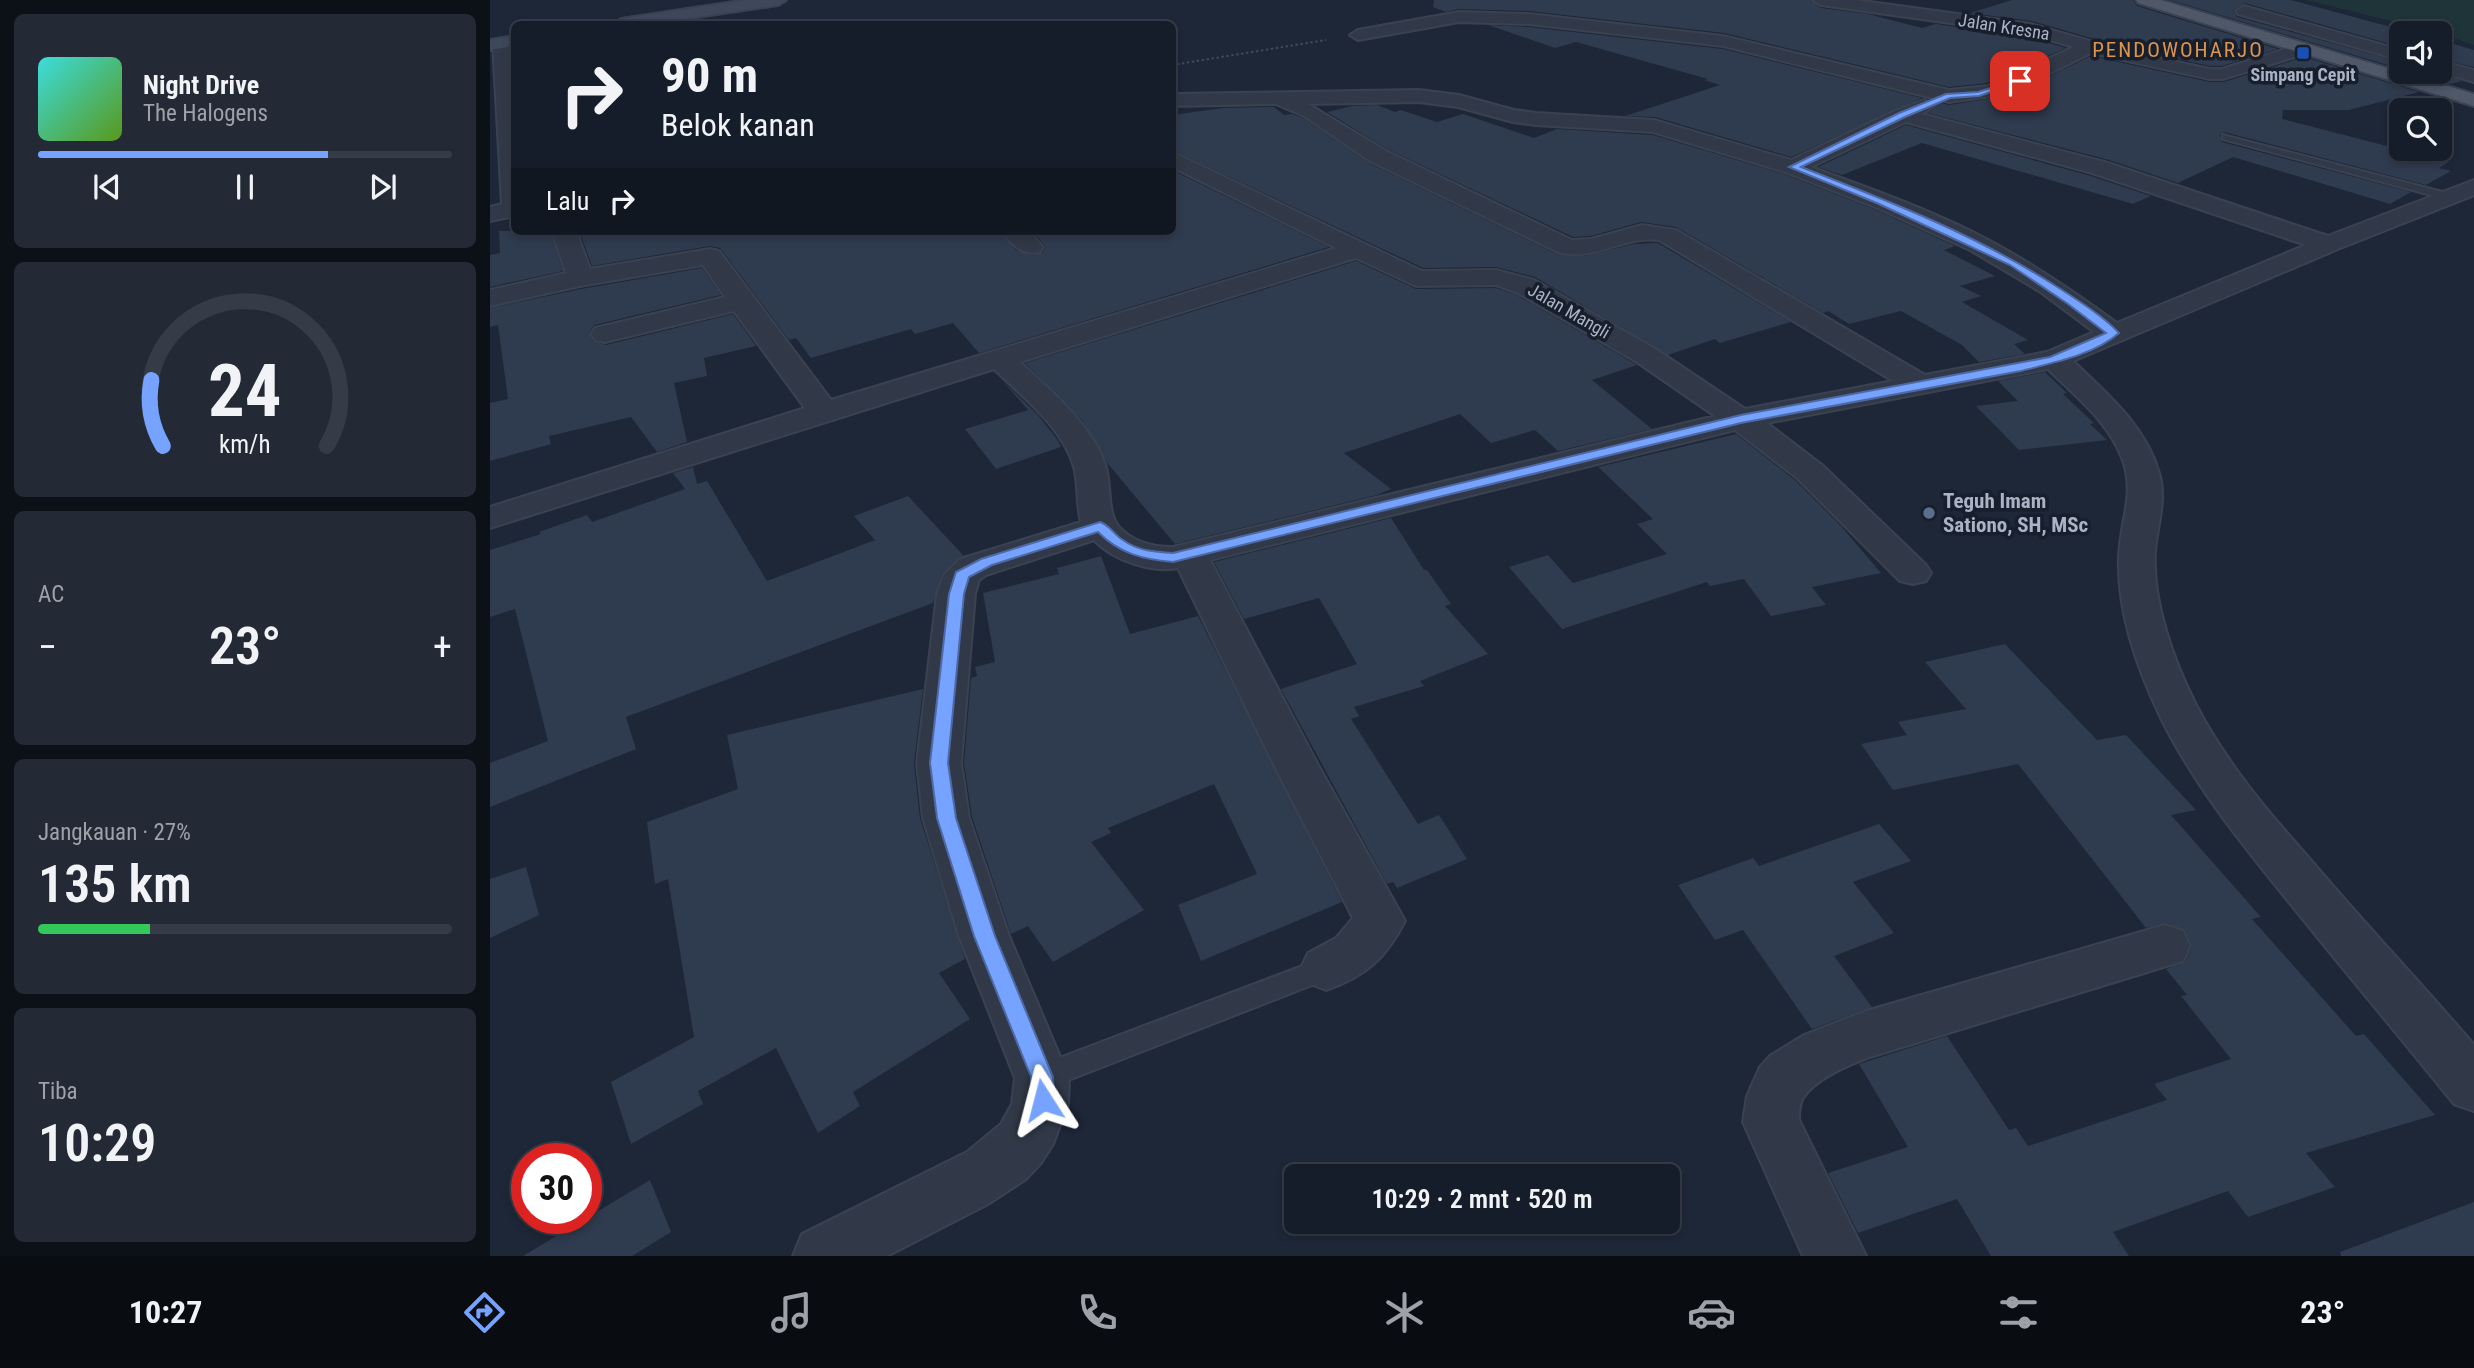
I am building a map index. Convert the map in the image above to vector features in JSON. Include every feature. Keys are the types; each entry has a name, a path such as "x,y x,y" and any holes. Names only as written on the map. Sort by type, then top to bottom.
{"main road":[{"path":"641,21 778,0"},
{"path":"2147,0 2474,100"}],"street":[{"name":"Jalan Kresna","path":"1821,0 2031,29 2149,62 2215,75 2305,48"},
{"path":"1427,4 1459,17"},
{"path":"1529,19 1554,6"},
{"path":"2244,11 2389,52"},
{"path":"1359,17 1390,30"},
{"path":"1359,34 1459,17 1529,19 1723,41 1949,96"},
{"path":"502,43 511,168"},
{"path":"1793,167 1902,115 1949,96 1991,91 2020,81 2091,46"},
{"path":"2452,70 2474,76"},
{"path":"1176,100 1419,96 1459,102 1536,120 1654,126 1683,133 1793,167 1883,202 1991,251 2056,290 2113,333"},
{"path":"1279,98 1311,112 1378,156 1567,247 1582,248 1640,233 1659,232 1762,289 1919,384"},
{"path":"1902,115 2100,168 2329,244"},
{"name":"Jalan Mangli","path":"1176,163 1416,278 1437,280 1494,275 1506,277 1525,286 1636,350 1741,419 1810,472 1913,573"},
{"path":"1001,360 1048,404 1071,431 1086,456 1095,483 1095,509 1100,527 1118,544 1149,557 1173,558 1741,419 2054,359 2329,244 2462,192"},
{"path":"490,214 511,210"},
{"path":"565,235 580,278"},
{"path":"1494,275 1567,247"},
{"path":"490,518 824,412 1357,250"},
{"path":"490,298 580,278 710,256 824,412"},
{"path":"605,334 741,301"},
{"path":"2054,359 2103,407 2131,442 2139,458 2148,495 2137,555 2141,592 2156,653 2174,702 2246,815 2474,1086"},
{"path":"824,1256 984,1175 1009,1158 1024,1141 1037,1119 1043,1100 1042,1077 984,936 946,818 939,763 954,620 958,583 967,570 1100,527"},
{"path":"1189,554 1296,765 1380,921 1354,953 1326,968"},
{"path":"1835,1256 1771,1122 1771,1106 1777,1087 1788,1074 1832,1049 1894,1026 2165,946"}],"lane":[{"path":"2227,137 2462,192"},
{"path":"1042,1077 1326,968"}],"path":[{"path":"1176,64 1359,34"}],"green space":[{"path":"2306,0 2474,0 2474,45 2452,37 2452,21 2391,21"}],"building":[{"path":"1434,0 1810,0 1821,8 1868,14 1922,28 1936,24 2028,37 2066,48 1987,83 1949,87 1724,33 1529,11 1459,9 1446,12 1433,7"},
{"path":"2012,0 2133,0 2137,6 2278,49 2222,66 2210,66 2122,47 2032,21 1970,13"},
{"path":"2170,0 2291,0 2389,27 2389,44 2245,3 2233,10 2237,17 2389,59 2389,65"},
{"path":"1488,25 1529,27 1723,49 1922,98 1791,157 1655,117 1625,116 1720,85 1704,80 1708,79 1576,42 1555,48"},
{"path":"2452,44 2474,50 2474,67 2452,62"},
{"path":"2091,56 2210,82 2224,82 2304,57 2419,92 2349,110 2283,110 2282,119 2389,147 2389,161 2445,161 2449,162 2439,168 2451,171 2426,185 2224,132 2220,135 2222,142 2411,192 2390,204 2233,157 2178,183 2109,160 1928,113 1936,107 1928,100 1949,105 1999,97 2027,87"},
{"path":"1377,105 1437,122 1463,114 1534,138 1557,129 1653,135 1784,174 1874,209 1955,246 1944,250 1995,276 1960,286 1981,296 1962,302 2028,340 2014,344 2025,354 1979,362 1962,345 1901,311 1849,324 1828,311 1823,313 1676,227 1641,222 1591,236 1573,237 1387,149 1327,112 1352,106"},
{"path":"1274,107 1284,115 1292,114 1303,118 1369,163 1557,254 1585,256 1634,244 1658,243 1791,322 1720,343 1715,339 1668,355 1535,277 1496,267 1423,268 1176,152 1176,114 1223,108"},
{"path":"1906,125 2091,176 2151,196 2133,204 1922,143 1842,175 1818,167"},
{"path":"1176,172 1329,247 979,353 953,323 915,334 911,329 811,358 796,338 789,340 720,248 710,246 592,266 580,235 1003,235 1016,250 1034,255 1042,253 1046,247 1036,235 1176,235"},
{"path":"499,231 511,231 511,235 551,235 563,271 490,287 490,255 500,253"},
{"path":"1356,261 1416,289 1496,288 1515,294 1637,365 1592,380 1652,429 1558,451 1535,430 1491,443 1460,414 1344,453 1391,489 1377,495 1175,544 1108,464 1082,420 1025,363"},
{"path":"702,268 721,295 594,325 589,333 593,341 606,345 733,314 756,346 704,358 707,376 674,383 687,442 657,452 631,417 549,436 551,444 490,461 490,403 508,399 498,325 490,327 490,308"},
{"path":"2045,372 2067,393 2063,394 2094,423 2090,424 2107,440 2019,450 1976,406 2018,401 1998,381"},
{"path":"1003,381 1038,415 1061,447 996,469 965,429 1028,410"},
{"path":"1736,434 1796,481 1841,526 1881,573 1812,587 1826,605 1771,616 1744,579 1710,586 1707,582 1562,629 1509,567 1548,555 1573,583 1667,554 1637,524 1653,519 1598,467"},
{"path":"693,467 697,484 707,481 767,581 875,540 854,516 908,496 963,555 942,574 933,603 626,717 636,749 490,807 490,763 548,741 515,609 490,617 490,550 541,534 539,532 587,515 592,522 685,489 673,473"},
{"path":"1391,518 1424,570 1427,570 1451,604 1445,606 1488,654 1420,681 1424,686 1354,707 1359,716 1351,719 1418,824 1439,815 1467,859 1397,888 1393,882 1387,884 1281,689 1357,664 1319,598 1244,619 1214,562"},
{"path":"1101,556 1130,634 1198,616 1342,902 1201,961 1178,905 1257,874 1214,784 1108,828 1111,833 1091,842 1144,910 1053,962 1028,926 1011,934 972,817 964,763 971,678 977,676 975,667 995,662 983,593 1059,574 1057,568"},
{"path":"2005,644 2097,740 2126,735 2196,810 2171,815 2261,917 2252,919 2356,1036 2364,1034 2435,1115 2306,1153 2335,1187 2248,1217 2228,1191 2113,1232 2129,1256 1991,1256 1957,1199 1858,1233 1828,1173 1908,1147 1859,1064 1947,1036 2009,1130 2016,1128 2028,1146 2167,1100 2154,1084 2231,1059 2181,996 2187,995 2166,969 2185,962 2192,947 2185,930 2166,923 2146,928 2018,764 1893,790 1861,744 1907,735 1898,722 1966,709 1925,662"},
{"path":"923,689 914,763 920,818 965,959 939,973 970,1019 853,1092 860,1106 818,1133 776,1048 698,1091 703,1104 631,1144 611,1082 694,1037 668,879 655,884 647,822 738,789 727,735"},
{"path":"1879,824 1911,861 1853,882 1894,933 1834,956 1872,1007 1812,1029 1743,930 1715,940 1678,885 1753,858 1759,866"},
{"path":"526,867 539,915 490,938 490,879"},
{"path":"650,1180 671,1232 632,1256 523,1256 560,1234 602,1234 602,1209"},
{"path":"2474,1202 2474,1256 2341,1256 2340,1252"}],"place":[{"name":"Simpang Cepit","path":"2303,53"},
{"name":"Teguh Imam Sationo, SH, MSc","path":"1929,513"}],"district":[{"name":"PENDOWOHARJO","path":"2178,50"}],"route":[{"path":"1043,1100 1042,1077 984,936 946,818 939,763 958,583 962,575 986,562 1100,527 1118,544 1142,555 1173,558 1741,419 2021,367 2081,349 2113,333 2072,301 2013,263 1883,202 1793,167 1902,115 1949,96 1979,94 2020,81"}]}
